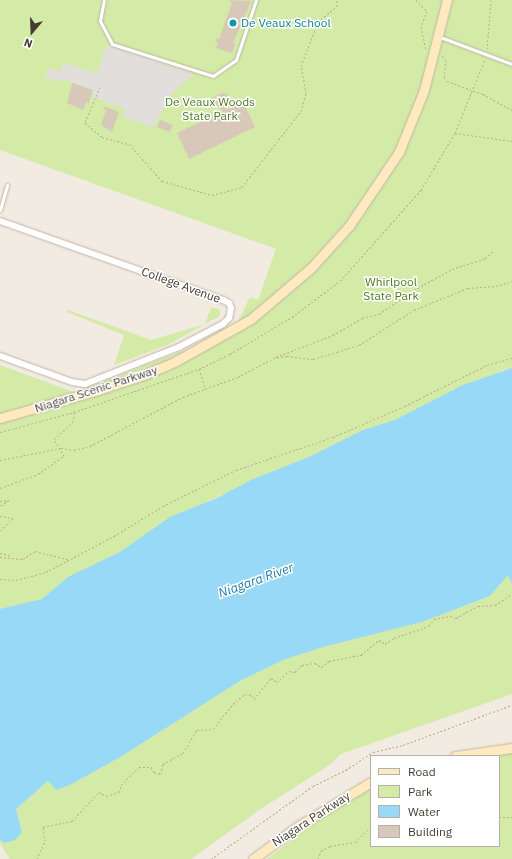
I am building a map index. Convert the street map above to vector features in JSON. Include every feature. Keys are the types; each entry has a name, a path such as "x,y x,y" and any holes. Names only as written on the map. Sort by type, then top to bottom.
{"main road":[{"name":"Niagara Scenic Parkway","path":"0,418 146,374 209,344 251,319 272,303 331,248 385,175 412,122 440,37 447,0"},
{"path":"462,755 512,748"},
{"name":"Niagara Parkway","path":"252,859 298,826 370,783"}],"street":[{"name":"College Avenue","path":"0,221 229,303 231,308 229,318 223,324 179,347 85,384 72,382 0,356"}],"lane":[{"path":"104,0 100,21 112,44 213,76 236,60 256,0"},
{"path":"440,37 487,56 512,64"},
{"path":"0,210 7,185"}],"path":[{"path":"100,87 85,123 102,137 129,144 162,181 212,195 242,187 301,111 306,93 301,66 318,22 337,6 336,0"},
{"path":"416,0 427,11 421,28 424,48 446,60 444,77 447,81 471,90 512,110"},
{"path":"0,432 74,412 199,369 230,354 292,317 340,281 421,190 455,133 471,90 487,56 490,0"},
{"path":"455,133 512,141"},
{"path":"0,460 61,448 74,450 90,446 183,397 238,377 273,358 333,335 362,318 379,314 414,290 452,269 485,258 493,251"},
{"path":"273,358 287,356 313,359 344,350 359,345 414,310 468,288 496,286 512,281"},
{"path":"0,579 31,577 69,560 163,506 236,470 333,437 405,406 487,365 512,358"},
{"path":"199,369 206,388"},
{"path":"0,488 38,474 64,456 61,448 54,439 73,422 74,412"},
{"path":"0,501 9,500 0,506"},
{"path":"0,516 13,518 0,531"},
{"path":"0,553 23,558 35,551 69,560"},
{"path":"0,557 12,556"},
{"path":"37,859 45,842 43,827 72,821 99,792 106,796 119,792 121,785 139,767 150,767 154,772 161,774 163,764 182,754 197,730 213,729 233,704 245,694 252,695 254,699 271,678 277,682 289,671 295,672 302,665 315,663 321,667 329,661 361,655 379,640 385,644 394,638 429,626 434,619 450,616 456,618 478,606 495,605 512,594"},
{"path":"211,859 313,786 346,770 373,752 403,745 512,705"},
{"path":"500,817 512,817"},
{"path":"318,859 321,851 330,846 355,842 370,828"}],"green space":[{"name":"Whirlpool State Park","path":"0,0 512,0 512,369 504,370 449,395 424,417 246,484 176,516 100,576 78,572 68,592 0,619 0,365 74,392 190,348 238,322 250,297 258,300 276,249 0,150"},
{"path":"211,307 220,310 220,316 167,345 114,365 124,335 67,312 68,310 151,340 205,324"},
{"path":"508,574 512,584 512,694 341,754 328,766 259,810 191,859 10,859 0,844 0,840 4,843 22,832 16,809 48,781 70,785 122,756 240,681 283,660 323,647 422,622 490,596"},
{"path":"512,753 512,859 267,859 327,813 370,789 370,847 500,847 500,755 495,755"}],"shaded area":[{"path":"107,45 194,74 172,93 153,127 123,117 126,109 92,97 94,90 62,79 61,82 45,77 49,68 60,72 63,63 97,74"}],"water":[{"name":"Niagara River","path":"512,368 512,584 508,575 490,596 422,622 323,647 283,660 240,681 122,756 70,785 56,790 48,781 16,809 22,832 15,840 4,843 0,840 0,609 42,599 68,577 120,552 170,517 217,498 251,480 309,457 363,430 395,420 463,385"}],"building":[{"name":"De Veaux School","path":"229,0 251,1 233,44 235,44 232,53 216,48 218,43 215,43 217,38 219,39 232,3"},
{"path":"72,83 93,90 89,103 86,102 83,110 67,103"},
{"path":"222,93 228,94 226,110 243,102 255,127 189,159 177,133 223,111 211,102 212,98"},
{"path":"104,106 119,112 112,132 101,125 106,110 103,109"},
{"path":"160,120 173,125 170,132 157,127"}],"place":[{"name":"De Veaux School","path":"233,23"}],"park label":[{"name":"De Veaux Woods State Park","path":"210,109"}]}
